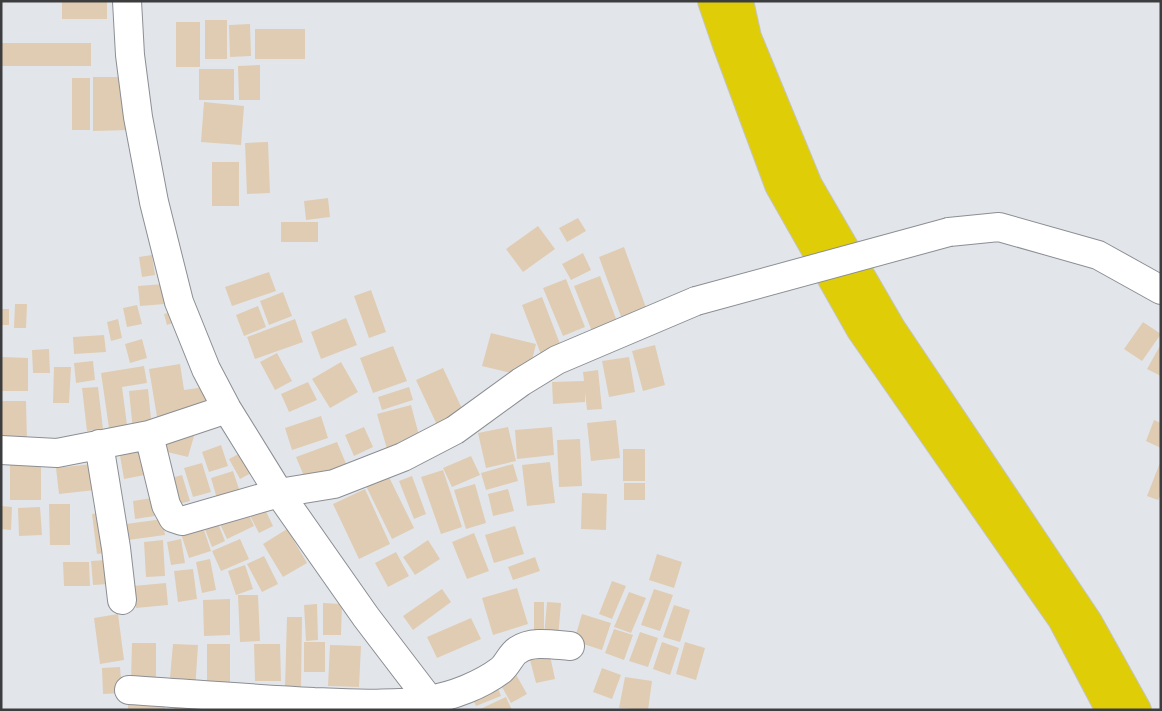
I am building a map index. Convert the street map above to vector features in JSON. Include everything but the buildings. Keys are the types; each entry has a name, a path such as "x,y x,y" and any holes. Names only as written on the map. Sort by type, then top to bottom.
{"highway":[{"path":"712,1 779,185 861,330 1062,619 1110,710"},
{"path":"739,1 747,37 808,184 891,328 1088,622 1137,710"}],"street":[{"path":"127,1 130,56 138,117 154,202 179,302 206,369 227,410 279,493 366,617 433,705"},
{"path":"149,435 166,505 173,518 182,521 279,493 334,484 403,457 455,430 521,382 556,360 696,301 949,232 999,227 1098,255 1161,290"},
{"path":"1,450 57,453 149,435 227,410"},
{"path":"99,444 116,548 122,600"},
{"path":"129,690 260,699 383,705 433,705 486,679 503,668 517,650 528,646 548,644 570,646"}]}
